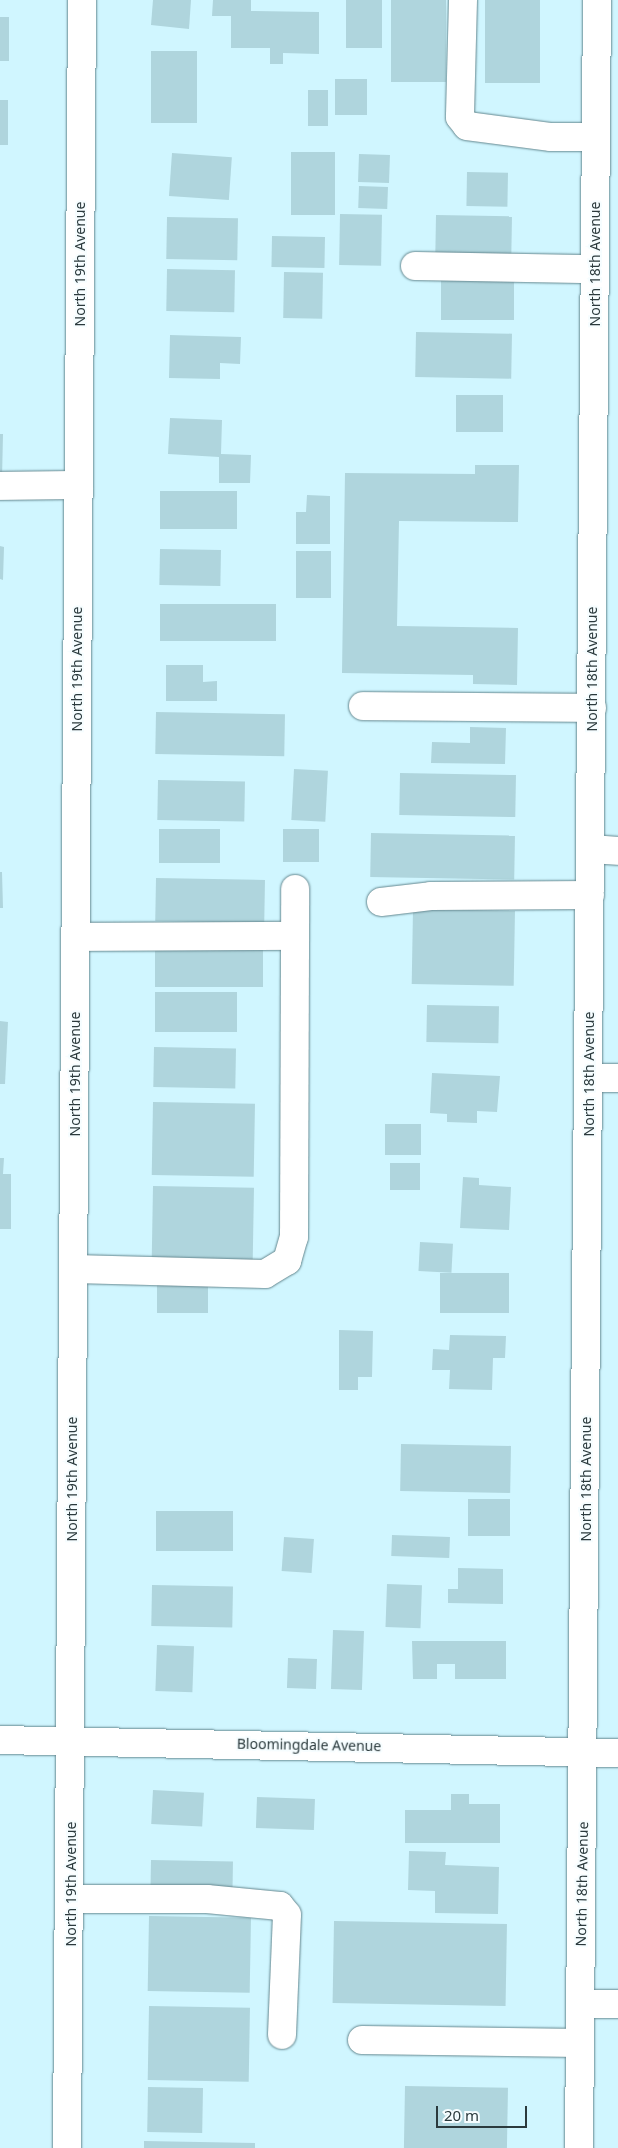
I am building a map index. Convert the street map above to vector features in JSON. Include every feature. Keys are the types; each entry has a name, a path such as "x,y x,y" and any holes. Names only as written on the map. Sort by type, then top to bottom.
{"street":[{"name":"North 19th Avenue","path":"67,2148 71,1899 70,1740 82,0"},
{"path":"463,0 460,117 467,126 551,137 596,137"},
{"name":"North 18th Avenue","path":"579,2148 584,1752 597,0"},
{"path":"415,266 595,269"},
{"path":"0,486 79,485"},
{"path":"363,706 592,708"},
{"path":"591,849 618,851"},
{"path":"74,1269 265,1274 287,1261 294,1237 295,889"},
{"path":"381,902 431,896 590,894"},
{"path":"76,937 295,936"},
{"path":"589,1078 618,1078"},
{"name":"Bloomingdale Avenue","path":"0,1740 618,1753"},
{"path":"71,1899 207,1899 280,1906 287,1915 282,2035"},
{"path":"581,2004 618,2004"},
{"path":"362,2040 580,2043"}],"building":[{"path":"153,0 191,0 189,29 151,25"},
{"path":"213,0 251,0 251,11 319,12 319,54 283,53 283,64 270,64 270,48 231,48 231,16 212,16"},
{"path":"346,0 382,0 382,48 346,48"},
{"path":"391,0 446,0 446,82 391,82"},
{"path":"485,0 540,0 540,83 485,83"},
{"path":"0,17 9,17 9,61 0,61"},
{"path":"151,51 197,51 197,123 151,123"},
{"path":"335,79 367,79 367,115 335,115"},
{"path":"308,90 328,90 328,126 308,126"},
{"path":"0,100 8,100 8,145 0,145"},
{"path":"291,152 335,152 335,215 291,215"},
{"path":"172,153 232,157 229,200 169,196"},
{"path":"359,154 390,155 389,183 358,182"},
{"path":"467,172 508,173 507,207 466,206"},
{"path":"359,186 388,187 387,209 358,208"},
{"path":"340,214 382,215 381,266 339,265"},
{"path":"436,215 512,216 511,258 435,257"},
{"path":"167,217 238,218 237,260 166,259"},
{"path":"272,236 325,237 324,268 271,267"},
{"path":"167,269 235,270 234,312 166,311"},
{"path":"284,272 323,273 322,319 283,318"},
{"path":"441,278 514,278 514,320 441,320"},
{"path":"416,332 512,334 511,379 415,377"},
{"path":"170,335 241,337 240,364 220,363 220,379 169,378"},
{"path":"456,395 503,395 503,432 456,432"},
{"path":"170,418 222,420 221,454 251,455 250,483 219,483 219,457 168,454"},
{"path":"0,434 3,434 2,479 0,479"},
{"path":"475,465 519,465 518,522 399,521 397,626 518,628 517,685 473,684 473,675 342,673 345,473 475,474"},
{"path":"160,491 237,491 237,529 160,529"},
{"path":"307,495 330,496 330,544 296,544 296,512 306,512"},
{"path":"0,546 4,547 3,580 0,579"},
{"path":"160,549 221,550 220,586 159,585"},
{"path":"296,551 331,551 331,598 296,598"},
{"path":"160,604 276,604 276,641 160,641"},
{"path":"166,665 203,665 203,682 217,681 217,701 166,701"},
{"path":"156,712 285,714 284,756 155,754"},
{"path":"470,727 506,728 505,764 431,763 432,742 470,743"},
{"path":"294,769 328,771 325,822 291,820"},
{"path":"400,773 516,775 515,817 399,815"},
{"path":"158,780 245,782 244,822 157,820"},
{"path":"159,829 220,829 220,863 159,863"},
{"path":"283,829 319,829 319,862 283,862"},
{"path":"371,833 515,836 514,880 370,877"},
{"path":"0,872 2,872 3,908 0,908"},
{"path":"156,878 265,880 264,923 155,921"},
{"path":"413,909 515,911 514,986 412,984"},
{"path":"155,945 263,945 263,987 155,987"},
{"path":"155,992 237,992 237,1032 155,1032"},
{"path":"427,1005 499,1006 498,1043 426,1042"},
{"path":"0,1021 8,1022 5,1084 0,1084"},
{"path":"154,1047 236,1048 235,1088 153,1087"},
{"path":"432,1073 500,1076 497,1112 477,1111 477,1123 447,1122 447,1114 430,1113"},
{"path":"153,1102 255,1104 254,1177 152,1175"},
{"path":"385,1124 421,1124 421,1155 385,1155"},
{"path":"0,1158 4,1158 3,1174 11,1174 11,1229 0,1229"},
{"path":"390,1163 420,1163 420,1190 390,1190"},
{"path":"463,1177 479,1178 479,1185 511,1187 509,1230 460,1228"},
{"path":"153,1186 254,1188 253,1262 152,1260"},
{"path":"420,1242 453,1244 451,1273 418,1271"},
{"path":"440,1273 509,1273 509,1313 440,1313"},
{"path":"157,1277 208,1277 208,1313 157,1313"},
{"path":"339,1330 373,1331 372,1377 358,1377 358,1390 339,1390"},
{"path":"450,1335 506,1336 505,1358 493,1358 492,1390 449,1389 450,1370 432,1370 433,1349 449,1350"},
{"path":"401,1444 511,1446 510,1493 400,1491"},
{"path":"468,1499 510,1499 510,1536 468,1536"},
{"path":"156,1511 233,1511 233,1551 156,1551"},
{"path":"392,1535 450,1537 449,1558 391,1556"},
{"path":"284,1537 314,1539 312,1573 282,1571"},
{"path":"458,1568 503,1569 503,1604 448,1603 448,1589 458,1589"},
{"path":"387,1584 422,1585 420,1628 385,1627"},
{"path":"152,1585 233,1586 232,1627 151,1626"},
{"path":"333,1630 364,1631 362,1690 331,1689"},
{"path":"412,1641 506,1641 506,1679 455,1679 455,1664 437,1664 437,1679 413,1679"},
{"path":"157,1645 194,1646 192,1692 155,1691"},
{"path":"288,1658 317,1659 316,1689 287,1688"},
{"path":"153,1790 204,1793 202,1827 151,1824"},
{"path":"451,1794 469,1794 469,1804 500,1804 500,1843 405,1843 405,1810 451,1810"},
{"path":"257,1797 315,1799 314,1830 256,1828"},
{"path":"409,1851 446,1852 445,1865 499,1867 498,1914 435,1913 435,1891 408,1890"},
{"path":"151,1860 233,1861 232,1900 150,1899"},
{"path":"149,1916 251,1918 250,1993 148,1991"},
{"path":"334,1921 507,1924 506,2006 333,2003"},
{"path":"149,2006 250,2008 249,2082 148,2080"},
{"path":"405,2086 508,2088 507,2148 404,2148"},
{"path":"148,2087 203,2088 202,2133 147,2132"},
{"path":"144,2141 255,2143 255,2148 144,2148"}]}
